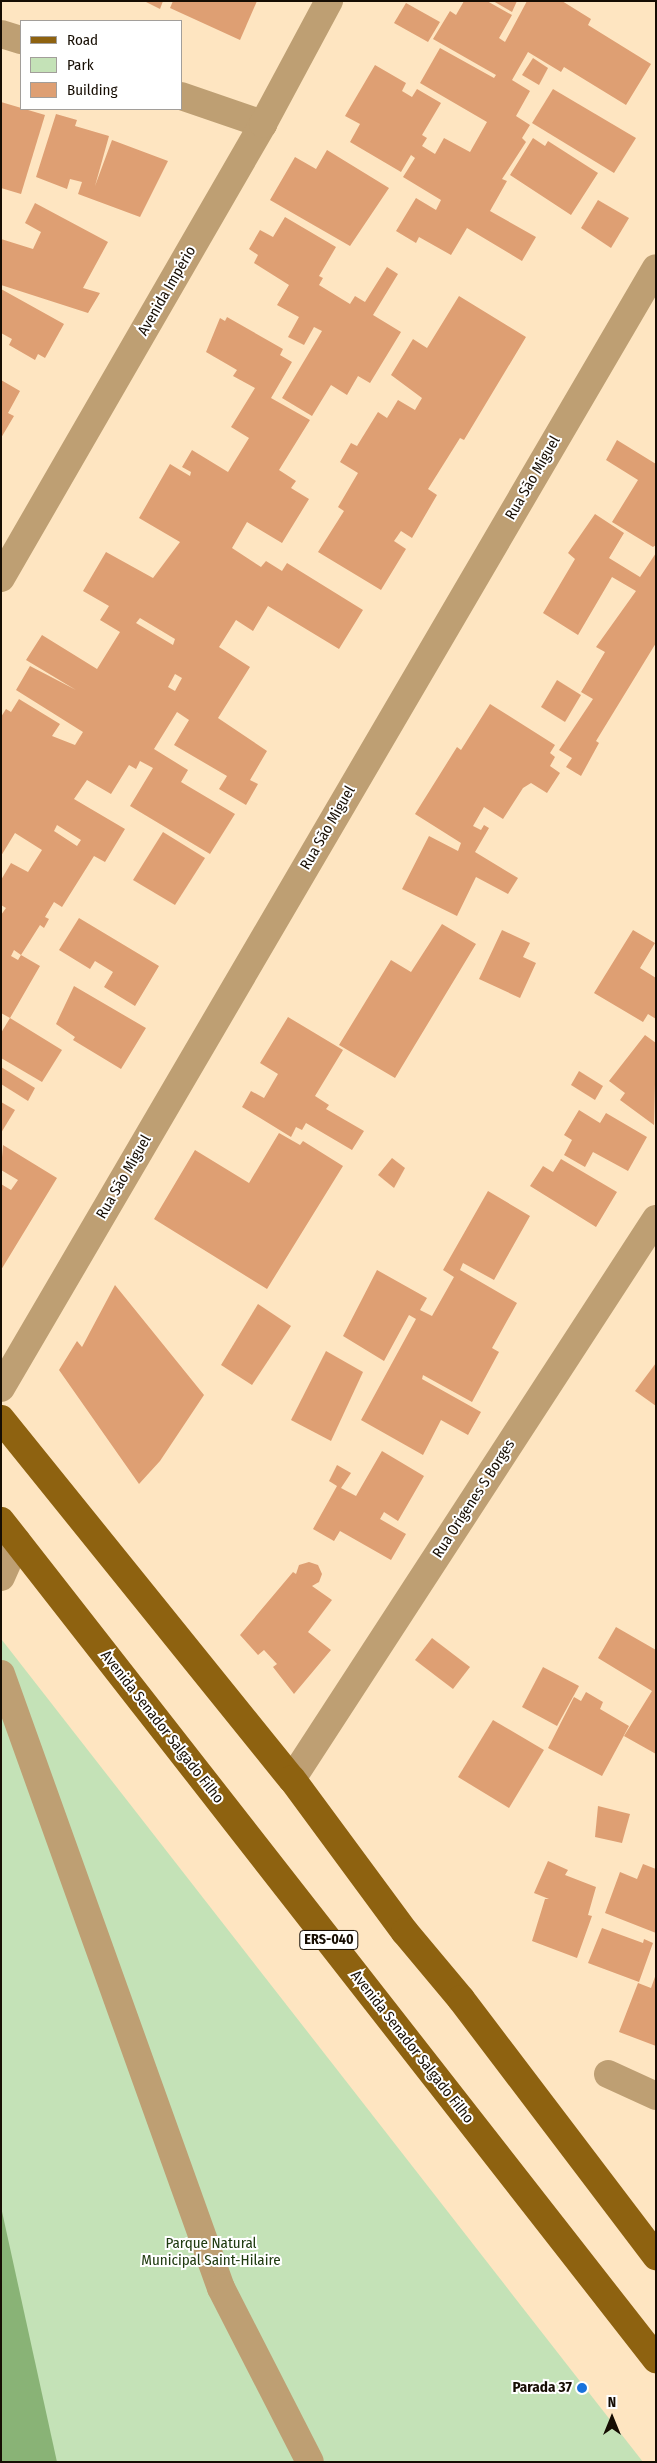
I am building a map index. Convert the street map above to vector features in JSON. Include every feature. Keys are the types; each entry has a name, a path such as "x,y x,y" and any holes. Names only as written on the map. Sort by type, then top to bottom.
{"main road":[{"path":"1,1419 292,1779 405,1932 461,1999 656,2256"},
{"name":"Avenida Senador Salgado Filho","path":"9,1531 656,2359"}],"street":[{"name":"Avenida Império","path":"1,578 263,124 329,1"},
{"path":"1,34 20,40"},
{"path":"182,96 263,124"},
{"name":"Rua São Miguel","path":"1,1388 656,268"},
{"name":"Rua Origenes S Borges","path":"292,1779 656,1219"},
{"path":"1,1577 9,1531"},
{"path":"1,1674 221,2288 310,2462"},
{"path":"608,2074 656,2096"}],"green space":[{"name":"Parque Natural Municipal Saint-Hilaire","path":"2,1640 643,2462 1,2462"},
{"path":"1,2207 57,2462 1,2462"}],"building":[{"path":"144,1 163,1 160,9"},
{"path":"173,1 257,1 240,40 170,8"},
{"path":"464,1 487,1 512,15 499,38 505,42 527,1 562,1 591,19 588,25 651,64 626,105 564,67 561,72 528,52 512,80 530,91 516,116 530,125 522,138 526,142 502,179 507,181 490,211 536,237 522,261 467,228 451,255 419,237 416,243 396,231 416,198 436,210 441,200 403,177 415,158 411,155 401,172 350,142 360,124 345,116 375,65 406,83 402,91 412,97 417,89 441,103 422,135 427,138 422,146 435,154 444,138 470,152 487,122 420,83 440,48 494,78 496,75 433,39 450,11 456,15"},
{"path":"493,1 517,1 512,12"},
{"path":"406,3 440,22 428,42 394,23"},
{"path":"533,58 548,68 539,85 522,75"},
{"path":"553,89 636,138 614,173 532,123"},
{"path":"1,102 20,108 20,110 28,110 45,115 21,194 1,188"},
{"path":"56,114 77,120 75,126 109,136 95,186 112,140 168,161 140,217 78,194 82,182 70,179 67,189 36,177"},
{"path":"533,138 545,146 548,141 598,173 571,215 510,175"},
{"path":"327,150 389,188 350,246 270,200 295,157 316,169"},
{"path":"598,200 629,218 611,248 581,228"},
{"path":"35,203 108,242 83,288 100,293 88,313 1,285 1,239 33,249 41,232 25,223"},
{"path":"285,217 336,247 319,276 323,278 319,285 350,304 355,296 365,302 387,267 398,274 373,315 401,332 370,383 358,376 347,395 331,385 312,416 282,398 322,331 314,327 304,345 288,337 299,317 277,305 289,285 254,263 258,255 249,249 260,230 273,237"},
{"path":"1,289 64,324 45,358 38,354 35,360 9,345 12,339 1,333"},
{"path":"459,296 526,337 464,440 460,438 428,489 437,495 412,538 401,531 394,541 406,549 381,590 318,552 344,511 338,507 358,473 340,462 351,443 357,446 378,412 387,418 398,400 415,410 422,398 391,375 413,339 427,348"},
{"path":"227,317 283,349 280,355 292,362 271,398 310,420 279,470 296,481 291,488 309,499 282,543 247,522 232,548 261,567 266,561 282,571 287,563 363,610 339,649 268,606 253,631 236,620 219,647 250,667 218,718 267,751 250,780 258,784 246,805 219,789 227,776 174,745 189,720 177,712 154,749 188,770 181,782 235,814 210,854 130,806 153,768 140,761 136,769 129,765 111,794 87,780 74,799 125,829 105,862 94,856 62,907 54,902 45,917 49,919 44,928 40,925 21,955 40,966 10,1018 1,1013 1,915 6,908 1,905 1,880 11,863 28,872 42,850 15,833 1,856 1,717 6,709 11,712 19,699 60,724 52,736 75,745 83,732 16,690 30,666 76,690 26,660 42,635 97,669 120,632 100,620 109,606 83,591 106,552 153,578 180,542 139,518 170,464 190,476 191,472 182,467 192,450 228,472 249,438 231,427 255,388 233,376 237,370 206,352 220,318 225,321","holes":["140,618 175,639 173,645 136,623","175,674 182,678 175,691 168,687","57,825 81,840 77,846 54,831","14,950 21,955 18,960 11,956"]},
{"path":"1,380 20,391 8,413 14,416 1,438"},
{"path":"617,440 656,464 656,545 653,547 612,522 638,480 606,460"},
{"path":"595,514 624,533 609,558 640,577 656,553 656,643 596,741 599,743 581,776 566,767 572,758 559,750 593,699 581,692 605,652 596,647 636,591 612,577 578,635 543,613 575,559 568,553"},
{"path":"557,680 581,695 565,722 541,707"},
{"path":"490,704 555,745 550,753 555,757 550,766 560,773 547,793 531,783 523,788 503,819 484,807 473,826 481,830 484,825 489,828 475,852 518,878 508,894 476,877 457,916 402,889 429,836 458,851 461,843 415,814 457,747 461,750"},
{"path":"163,832 205,858 175,905 133,880"},
{"path":"79,918 159,966 135,1006 104,987 113,972 95,961 90,969 59,950"},
{"path":"442,924 476,944 395,1078 339,1045 391,960 411,972"},
{"path":"502,930 530,943 523,957 536,963 520,998 479,979"},
{"path":"633,930 655,943 640,968 656,978 656,1019 648,1014 643,1022 594,993"},
{"path":"74,986 146,1028 121,1069 73,1040 75,1037 56,1024"},
{"path":"288,1017 343,1050 315,1096 329,1105 326,1109 364,1131 352,1150 306,1123 302,1130 296,1127 291,1137 242,1107 251,1091 264,1098 278,1074 260,1063"},
{"path":"10,1018 62,1050 42,1082 1,1058 1,1033"},
{"path":"645,1035 656,1043 654,1125 620,1100 625,1093 609,1081"},
{"path":"1,1067 35,1088 28,1101 1,1084"},
{"path":"579,1071 603,1086 595,1100 571,1085"},
{"path":"1,1102 15,1110 1,1133"},
{"path":"579,1110 600,1123 606,1113 647,1137 628,1171 593,1152 585,1167 564,1155 572,1140 564,1135"},
{"path":"279,1133 300,1145 303,1141 343,1166 267,1289 154,1219 195,1150 249,1183"},
{"path":"3,1145 57,1178 1,1270 1,1184 11,1190 18,1180 1,1170"},
{"path":"392,1158 405,1168 394,1188 378,1175"},
{"path":"561,1159 617,1192 596,1227 530,1186 543,1166 553,1172"},
{"path":"488,1191 530,1216 494,1280 463,1263 460,1270 517,1303 492,1348 499,1352 472,1402 423,1375 422,1379 481,1412 468,1435 441,1420 423,1455 361,1420 416,1319 409,1315 384,1361 343,1336 377,1270 427,1298 420,1310 432,1316 454,1277 443,1270"},
{"path":"115,1285 204,1395 160,1461 139,1484 59,1370 77,1341 82,1347"},
{"path":"258,1304 291,1326 252,1385 221,1365"},
{"path":"326,1351 363,1372 331,1441 291,1420"},
{"path":"656,1363 656,1406 635,1391"},
{"path":"382,1451 424,1476 398,1521 384,1512 380,1519 406,1534 391,1560 340,1531 334,1541 313,1529 337,1486 329,1481 337,1465 351,1473 341,1488 356,1496"},
{"path":"309,1562 318,1565 322,1574 319,1582 312,1586 332,1600 308,1632 331,1650 294,1694 273,1667 277,1664 264,1650 258,1655 240,1635 293,1572 296,1574 299,1565"},
{"path":"616,1627 656,1650 656,1754 624,1736 652,1691 598,1658"},
{"path":"432,1638 470,1667 453,1689 415,1660"},
{"path":"543,1667 579,1686 557,1726 522,1707"},
{"path":"586,1692 603,1702 600,1709 629,1726 602,1776 548,1748 574,1697 581,1701"},
{"path":"493,1720 544,1750 509,1808 458,1777"},
{"path":"598,1806 630,1814 622,1843 595,1837"},
{"path":"548,1861 568,1870 565,1875 596,1887 588,1915 592,1916 577,1958 532,1941 545,1899 549,1899 534,1893"},
{"path":"643,1864 656,1869 656,1933 605,1913 620,1872 637,1879"},
{"path":"602,1928 643,1943 644,1939 653,1943 639,1982 588,1963"},
{"path":"656,1974 656,2046 619,2032 638,1983 651,1988"}],"place":[{"name":"Parada 37","path":"582,2388"}]}
